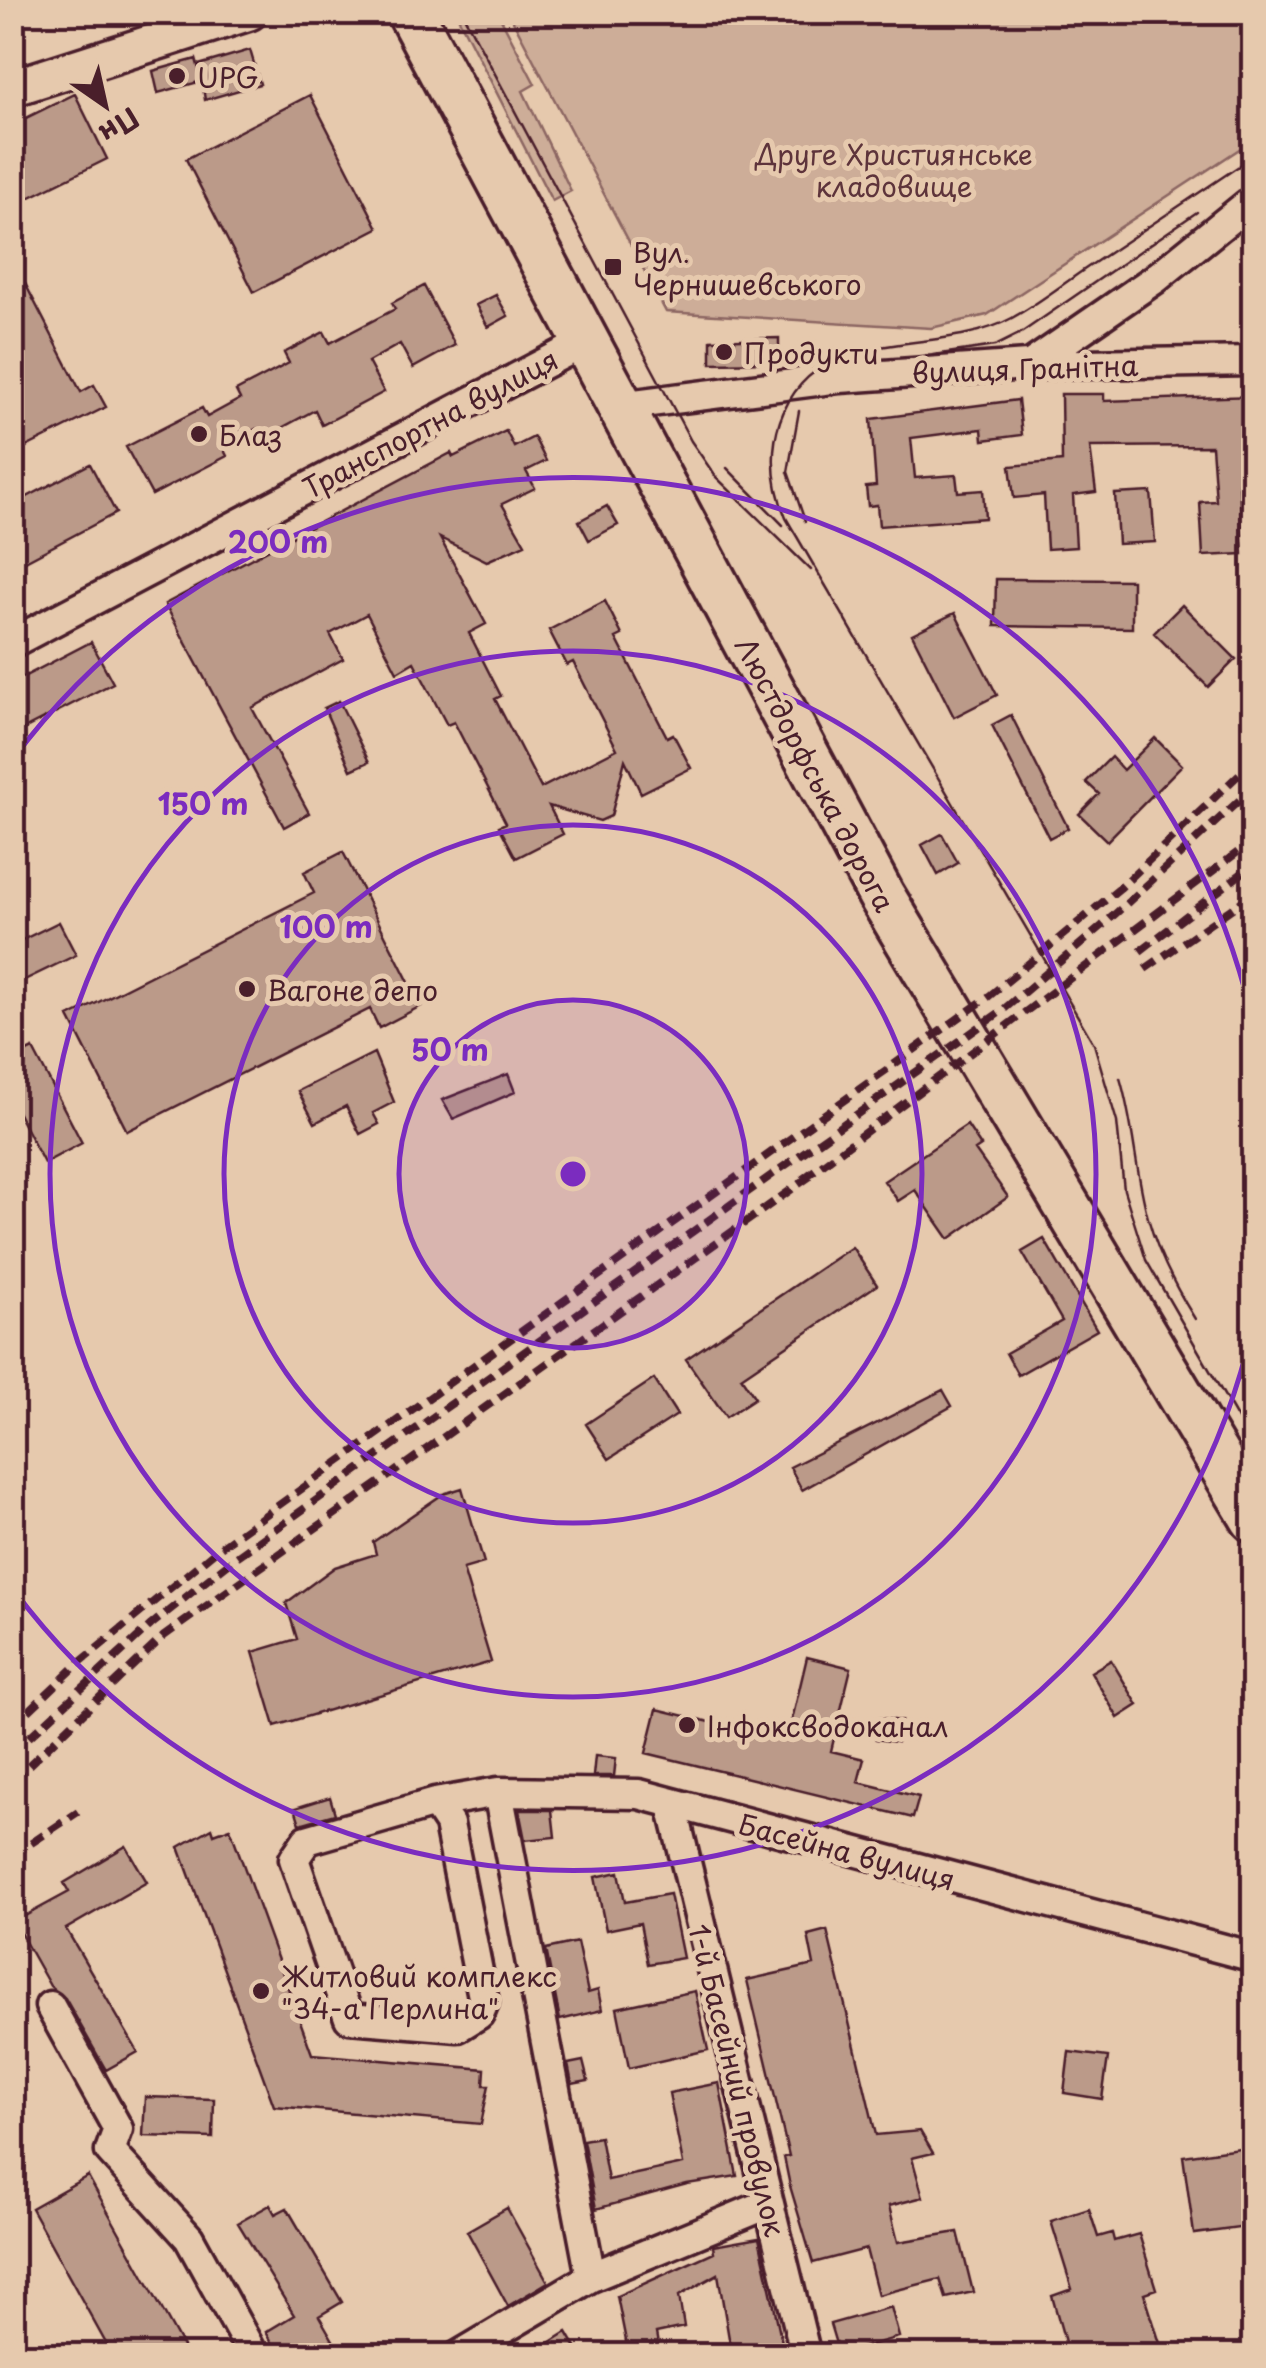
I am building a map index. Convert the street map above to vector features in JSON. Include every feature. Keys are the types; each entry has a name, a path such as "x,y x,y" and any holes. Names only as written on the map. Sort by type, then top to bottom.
{"main road":[{"name":"Люстдорфська дорога","path":"410,12 582,342 880,895 1254,1519"}],"street":[{"path":"12,88 249,12"},
{"path":"1028,365 1155,279 1254,199"},
{"name":"Транспортна вулиця","path":"12,643 582,342"},
{"name":"вулиця Гранітна","path":"618,406 814,380 1028,365 1254,361"},
{"path":"498,1792 591,2277"},
{"name":"Басейна вулиця","path":"435,1803 449,1824 484,2002 479,2014 458,2027 349,2018 294,1859 296,1849 307,1840 435,1803 498,1792 639,1794 1254,1957"},
{"name":"1-й Басейний провулок","path":"672,1805 806,2356"},
{"path":"50,2006 118,2129 110,2151 189,2238 254,2356"},
{"path":"458,2356 591,2277 768,2204"}],"green space":[{"path":"456,13 498,13 535,84 523,91 571,191 552,201"},
{"name":"Друге Християнське кладовище","path":"509,13 1253,13 1253,140 987,315 931,328 666,312"}],"building":[{"path":"250,50 260,84 205,100 202,81 158,93 153,71 196,59 202,80 199,65"},
{"path":"75,94 107,159 12,206 12,125"},
{"path":"310,95 378,228 254,292 186,159"},
{"path":"12,258 81,392 94,385 106,407 12,454"},
{"path":"424,286 455,345 413,368 400,344 368,362 384,392 322,425 315,410 261,439 256,429 222,446 227,456 152,495 126,447 202,408 207,417 240,399 236,391 289,363 284,353 324,332 330,343 395,309 392,303"},
{"path":"496,295 508,316 488,327 476,305"},
{"path":"779,338 779,362 711,363 711,340"},
{"path":"1061,394 1104,394 1104,401 1254,396 1254,483 1239,484 1243,554 1203,556 1200,502 1216,501 1212,446 1090,447 1096,492 1073,495 1076,547 1047,549 1044,495 1014,498 1010,466 1062,461"},
{"path":"1018,400 1022,435 983,440 982,429 911,438 915,478 956,475 958,492 983,490 985,518 879,526 877,505 868,506 866,487 876,486 871,419"},
{"path":"506,431 514,447 534,437 546,461 526,471 535,488 502,504 525,544 487,561 440,538 486,624 469,633 501,696 495,699 541,788 617,749 573,662 567,665 549,630 605,601 622,635 616,638 667,737 673,734 691,768 641,793 625,760 611,816 600,821 549,806 563,834 516,858 499,826 506,823 454,722 447,725 414,662 397,672 367,614 330,634 343,659 252,708 309,813 284,827 165,604 451,453 453,457"},
{"path":"90,464 116,513 12,568 12,505"},
{"path":"1151,492 1155,542 1118,544 1115,494"},
{"path":"607,506 618,525 589,540 579,521"},
{"path":"996,579 1132,580 1132,628 995,626"},
{"path":"1182,605 1236,659 1208,687 1154,633"},
{"path":"955,613 997,695 954,717 912,634"},
{"path":"91,642 113,683 12,735 12,683"},
{"path":"339,701 369,762 351,770 324,708"},
{"path":"1011,715 1068,828 1049,838 992,725"},
{"path":"1155,738 1182,765 1107,841 1079,814 1099,794 1086,782 1111,757 1123,770"},
{"path":"942,834 958,863 938,875 922,845"},
{"path":"343,852 421,1006 379,1028 370,1009 127,1131 69,1017 314,893 304,872"},
{"path":"59,922 76,955 12,986 12,945"},
{"path":"33,1049 82,1143 44,1163 12,1102 12,1059"},
{"path":"374,1053 394,1102 373,1113 379,1124 360,1134 346,1106 315,1123 298,1091"},
{"path":"508,1074 515,1092 453,1119 442,1100"},
{"path":"967,1125 981,1146 975,1150 1008,1197 949,1239 915,1190 898,1201 884,1181"},
{"path":"1044,1239 1097,1330 1018,1375 1006,1353 1062,1321 1022,1252"},
{"path":"852,1247 877,1285 741,1377 755,1398 726,1417 686,1359"},
{"path":"654,1379 677,1415 609,1459 586,1424"},
{"path":"943,1390 952,1406 802,1490 790,1467"},
{"path":"462,1488 484,1563 463,1569 491,1662 275,1726 253,1652 297,1639 286,1603 335,1567 376,1554 373,1542 443,1494"},
{"name":"Інфоксводоканал","path":"807,1657 851,1668 831,1751 864,1759 858,1782 919,1797 913,1818 646,1753 657,1709 787,1741"},
{"path":"1111,1660 1138,1705 1118,1718 1091,1672"},
{"path":"880,1718 901,1721 897,1742 876,1739"},
{"path":"595,1756 616,1758 614,1776 593,1776"},
{"path":"330,1797 335,1814 300,1824 295,1808"},
{"path":"519,1810 552,1810 555,1837 525,1840"},
{"name":"Житловий комплекс \"34-а Перлина\"","path":"212,1828 214,1834 230,1828 312,2054 485,2069 484,2085 489,2085 481,2124 274,2106 179,1847"},
{"path":"126,1846 147,1882 66,1929 138,2052 106,2070 65,1998 50,1986 14,1922 69,1892 64,1883"},
{"path":"619,1872 625,1902 670,1894 683,1958 648,1964 640,1923 606,1930 595,1877"},
{"path":"827,1930 876,2135 920,2131 933,2153 912,2158 923,2197 889,2206 898,2242 958,2232 973,2292 946,2298 940,2279 878,2295 866,2249 813,2263 790,2186 784,2157 789,2156 747,1980 814,1965 808,1935"},
{"path":"577,1942 588,1993 598,1990 602,2010 560,2020 546,1949"},
{"path":"695,1991 708,2050 629,2068 617,2008"},
{"path":"1069,2052 1108,2057 1102,2099 1064,2093"},
{"path":"583,2061 588,2081 572,2084 568,2064"},
{"path":"719,2083 737,2176 687,2184 596,2209 583,2140 600,2137 608,2180 683,2164 669,2093"},
{"path":"145,2097 214,2099 213,2138 143,2136"},
{"path":"1254,2146 1254,2226 1194,2234 1183,2156"},
{"path":"88,2176 188,2356 113,2356 31,2208"},
{"path":"270,2205 275,2214 287,2208 342,2302 319,2316 342,2356 280,2356 266,2332 294,2315 238,2223"},
{"path":"507,2208 548,2282 508,2306 467,2231"},
{"path":"1089,2209 1098,2237 1112,2233 1114,2241 1139,2234 1156,2289 1144,2293 1164,2356 1069,2356 1052,2296 1072,2289 1051,2221"},
{"path":"759,2238 785,2356 732,2356 718,2274 679,2296 684,2327 656,2333 660,2356 629,2356 617,2296 714,2252 713,2246"},
{"path":"891,2307 899,2337 839,2354 830,2324"},
{"path":"567,2332 581,2356 529,2356"}],"tram line":[{"path":"462,12 691,441 716,477 811,570"},
{"path":"1254,156 1012,318 981,330 848,355 820,368 797,389 780,421 774,458 775,482 786,518 1094,1044 1117,1122 1124,1190 1146,1260 1254,1447"},
{"path":"933,355 995,346 1021,333 1197,212"},
{"path":"799,411 788,472 805,521"},
{"path":"727,468 783,525"},
{"path":"1120,1078 1152,1231 1195,1319"}],"railway":[{"path":"12,1727 78,1664 219,1548 988,997 1120,888 1254,760"},
{"path":"12,1753 151,1625 231,1561 1003,1010 1254,787"},
{"path":"803,1179 1254,840"},
{"path":"1140,951 1254,864"},
{"path":"1145,969 1254,893"},
{"path":"12,1781 164,1636 816,1172"},
{"path":"12,1856 78,1812"}],"place":[{"name":"UPG","path":"177,76"},
{"name":"Вул. Чернишевського","path":"613,267"},
{"name":"Продукти","path":"724,352"},
{"name":"Блаз","path":"199,434"},
{"name":"Вагоне депо","path":"247,989"},
{"name":"Інфоксводоканал","path":"687,1725"},
{"name":"Житловий комплекс \"34-а Перлина\"","path":"261,1991"}]}
